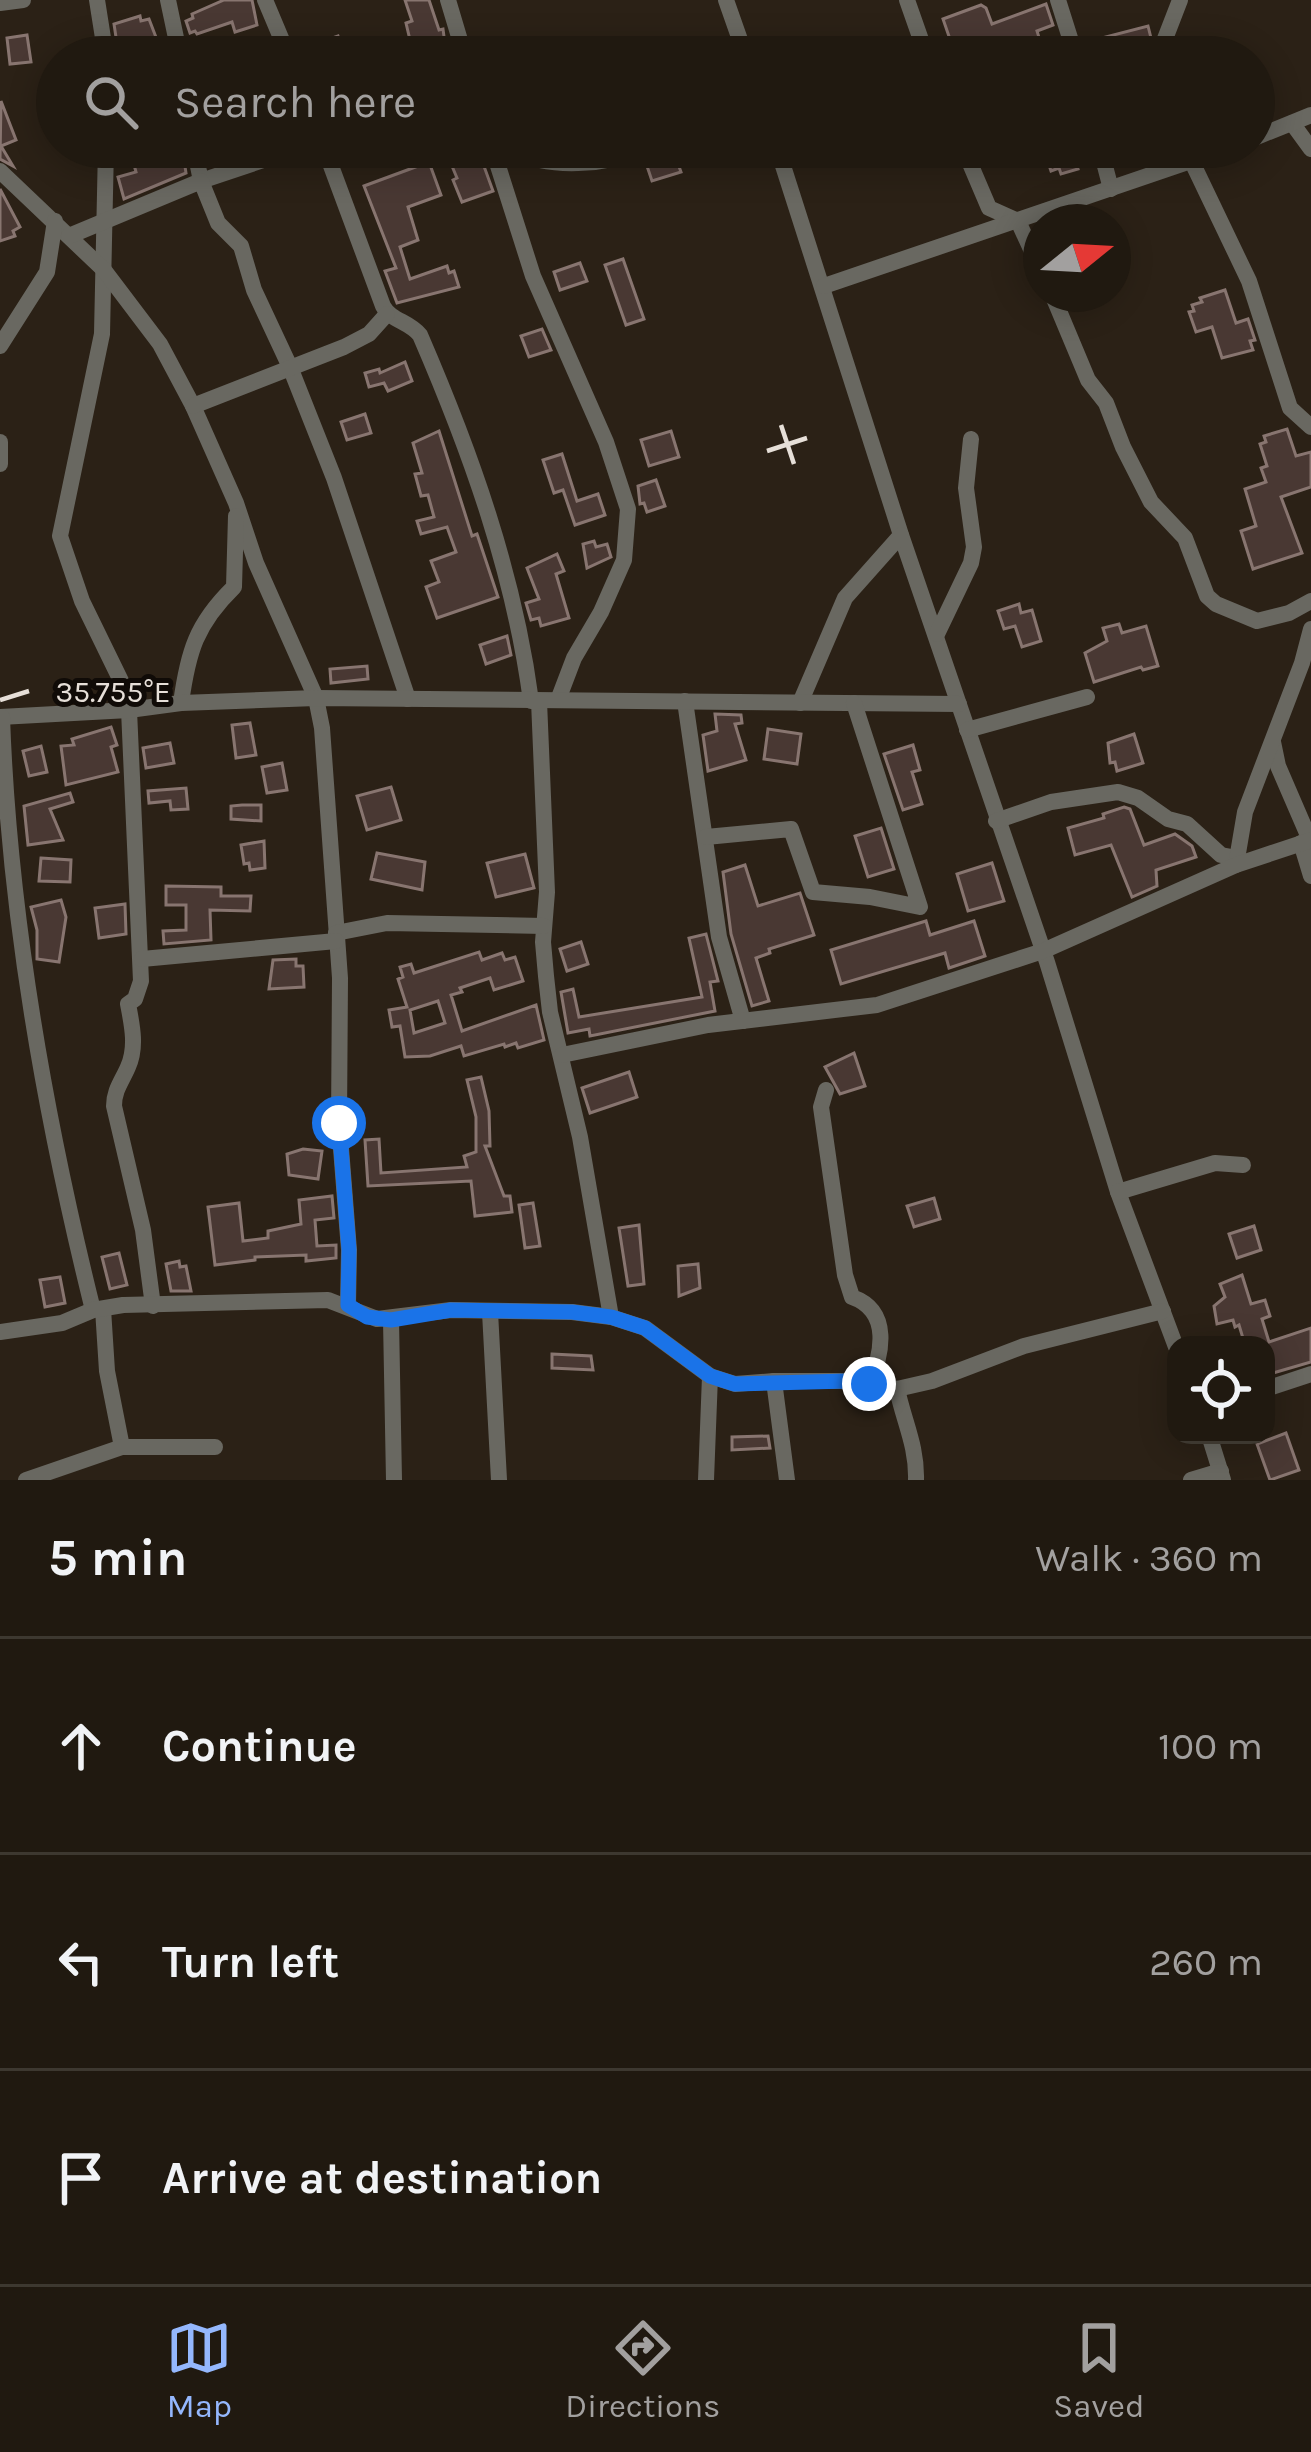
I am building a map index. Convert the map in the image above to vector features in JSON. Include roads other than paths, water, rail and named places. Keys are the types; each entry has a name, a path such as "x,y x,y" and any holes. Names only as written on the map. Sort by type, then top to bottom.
{"street":[{"path":"0,3 22,0"},
{"path":"98,0 103,36"},
{"path":"168,0 175,36"},
{"path":"265,0 280,36"},
{"path":"448,0 459,36"},
{"path":"726,0 739,36"},
{"path":"907,0 920,36"},
{"path":"1058,0 1069,36"},
{"path":"1166,36 1180,0"},
{"path":"1275,130 1311,115"},
{"path":"1292,123 1311,149"},
{"path":"106,168 101,334 60,536 82,601 130,710 142,959 139,990 128,1004 131,1062 114,1094 114,1106 143,1230 153,1306"},
{"path":"198,168 218,223 241,246 254,290 334,478 408,699"},
{"path":"0,346 72,240 106,220 240,168"},
{"path":"332,168 387,314 420,335 478,480 508,576 535,701 550,1012 580,1137 611,1317"},
{"path":"499,168 533,276 606,442 628,509 624,560 558,700"},
{"path":"784,168 1043,950 1118,1192 1172,1336"},
{"path":"973,168 989,208 1018,221 1023,232"},
{"path":"1106,168 1111,189"},
{"path":"824,286 1174,168"},
{"path":"1195,168 1249,281 1290,408 1311,427"},
{"path":"0,171 104,270 160,344 194,406 316,698 336,937 348,1305"},
{"path":"47,272 55,221"},
{"path":"101,334 125,296"},
{"path":"1060,312 1088,380 1106,403 1151,502 1185,538 1207,596 1257,621 1289,613 1311,601"},
{"path":"194,406 368,334 387,314"},
{"path":"937,634 974,547 966,495 971,439"},
{"path":"0,442 0,464"},
{"path":"181,703 188,652 237,578 236,502"},
{"path":"800,703 845,598 902,535"},
{"path":"1236,862 1245,812 1311,628"},
{"path":"122,1447 98,1309 75,1238 38,1046 5,813 1,717 316,698 959,704"},
{"path":"968,730 1087,698"},
{"path":"685,701 718,937 742,1021"},
{"path":"706,837 791,829 813,892 920,907 854,703"},
{"path":"1273,741 1307,841 1311,876"},
{"path":"997,821 1051,802 1118,792 1187,824 1221,856 1236,862"},
{"path":"562,1054 667,1032 878,1005 1043,950 1236,862 1307,841"},
{"path":"0,868 17,897"},
{"path":"142,959 336,937 387,923 544,926"},
{"path":"826,1090 821,1107 845,1275 852,1297 861,1299 878,1324 882,1354 869,1384"},
{"path":"1118,1192 1216,1163 1243,1166"},
{"path":"0,1332 62,1323 98,1309 153,1306 328,1300 367,1317 391,1320 430,1311 572,1312 645,1328 710,1376 735,1384 869,1384 897,1389 932,1381 1024,1346 1163,1311"},
{"path":"490,1312 499,1480"},
{"path":"391,1320 394,1480"},
{"path":"1275,1386 1311,1374"},
{"path":"706,1480 710,1376"},
{"path":"774,1382 789,1480"},
{"path":"897,1389 916,1447 916,1480"},
{"path":"1191,1480 1221,1476 1212,1444"},
{"path":"26,1480 122,1447 215,1447"}]}
